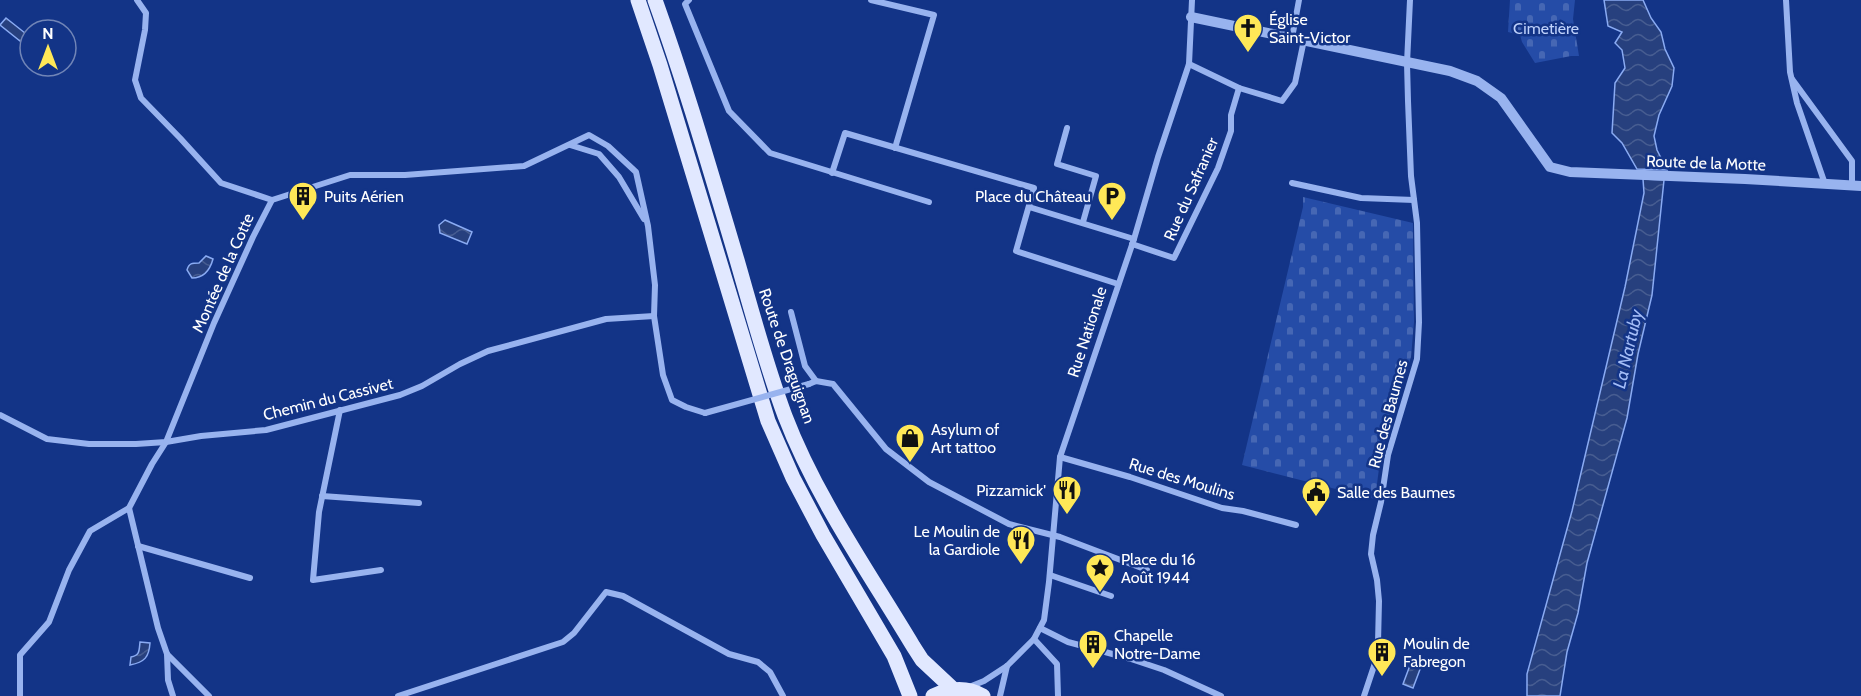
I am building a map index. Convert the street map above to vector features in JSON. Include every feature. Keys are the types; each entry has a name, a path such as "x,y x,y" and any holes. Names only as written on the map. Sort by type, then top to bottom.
{"main road":[{"path":"638,0 660,65 768,421 793,478 823,535 894,656 910,696"},
{"name":"Route de Draguignan","path":"655,0 677,61 759,336 786,416 810,471 841,527 922,660 958,689"},
{"path":"933,696 940,692 958,689 976,692 983,696"}],"street":[{"path":"137,0 146,13 135,80 141,98 221,183 272,200"},
{"path":"689,0 685,4 729,111 770,153 929,202"},
{"path":"871,0 934,15 895,148"},
{"name":"Rue Nationale","path":"958,689 984,681 1007,666 1034,639 1044,620 1056,536 1060,458 1133,241 1189,64 1192,0"},
{"path":"1292,38 1299,0"},
{"name":"Rue des Baumes","path":"1364,696 1376,660 1378,644 1379,602 1371,554 1373,535 1388,455 1417,359 1419,311 1417,223 1411,176 1407,63 1409,0"},
{"path":"1786,0 1791,78 1797,103 1825,184"},
{"path":"1191,17 1407,63"},
{"path":"1189,64 1239,88 1282,102 1295,83 1304,40"},
{"name":"Route de la Motte","path":"1407,63 1450,71 1477,81 1501,98 1550,167 1570,172 1857,186"},
{"path":"1791,78 1852,161 1857,186"},
{"name":"Rue du Safranier","path":"1133,241 1174,258 1218,168 1231,131 1231,115 1239,88"},
{"path":"1068,128 1057,164 1096,176 1083,222"},
{"path":"832,173 845,133 1034,188 1016,251 1118,284"},
{"name":"Montée de la Cotte","path":"129,508 166,442 219,312 272,200 350,174 405,175 524,166 589,135 608,146 636,172 648,226 656,285 654,316 663,375 672,399 686,407 705,413 813,382"},
{"name":"Montée de la Cotte","path":"570,145 599,154 619,177 648,226"},
{"path":"1292,183 1361,198 1414,200"},
{"path":"1029,207 1133,241"},
{"path":"791,312 805,366 813,382 833,384 886,449 928,482 1009,524 1056,536 1147,570"},
{"name":"Chemin du Cassivet","path":"0,415 46,439 88,444 166,442 266,430 400,395 488,351 606,319 654,316"},
{"path":"340,410 319,512 313,580 381,570"},
{"name":"Rue des Moulins","path":"1060,458 1130,477 1222,508 1296,525"},
{"path":"322,496 419,503"},
{"path":"20,696 20,655 49,622 69,570 90,531 129,508 158,628 167,654 168,680 173,696"},
{"path":"138,546 250,578"},
{"path":"1050,575 1111,596"},
{"path":"398,696 563,642 574,633 606,592 623,596 729,654 758,662 770,672 783,696"},
{"path":"1040,628 1068,642 1164,670 1221,696"},
{"path":"1034,639 1057,664 1059,696"},
{"path":"167,654 208,696"},
{"path":"1000,696 1007,666"}],"green space":[{"name":"Cimetière","path":"1510,0 1575,0 1573,19 1579,56 1535,63 1520,35 1508,32"},
{"path":"1303,197 1413,223 1414,322 1411,357 1381,453 1375,499 1242,465 1303,207"}],"water":[{"path":"1604,0 1643,0 1651,18 1661,32 1665,49 1674,68 1672,86 1659,115 1654,136 1657,150 1667,170 1637,169 1622,143 1612,133 1615,83 1625,68 1622,50 1615,43 1622,32 1608,26"},
{"path":"6,18 18,28 18,39 0,25"},
{"name":"La Nartuby","path":"1643,179 1664,180 1652,295 1638,354 1627,418 1587,563 1578,613 1567,652 1560,696 1527,696 1527,674 1572,511 1625,287 1644,193"},
{"path":"445,220 472,232 467,244 440,233 439,225"},
{"path":"206,256 213,259 210,267 200,277 192,278 187,270 189,266 199,263"},
{"path":"140,642 150,643 149,652 143,660 130,665 131,657 138,652"},
{"path":"1412,660 1422,664 1413,688 1403,684"}],"place":[{"name":"Église Saint-Victor","path":"1248,54"},
{"name":"Puits Aérien","path":"303,222"},
{"name":"Place du Château","path":"1112,222"},
{"name":"Asylum of Art tattoo","path":"910,464"},
{"name":"Pizzamick'","path":"1067,516"},
{"name":"Salle des Baumes","path":"1316,518"},
{"name":"Le Moulin de la Gardiole","path":"1021,566"},
{"name":"Place du 16 Août 1944","path":"1100,594"},
{"name":"Chapelle Notre-Dame","path":"1093,670"},
{"name":"Moulin de Fabregon","path":"1382,678"}]}
